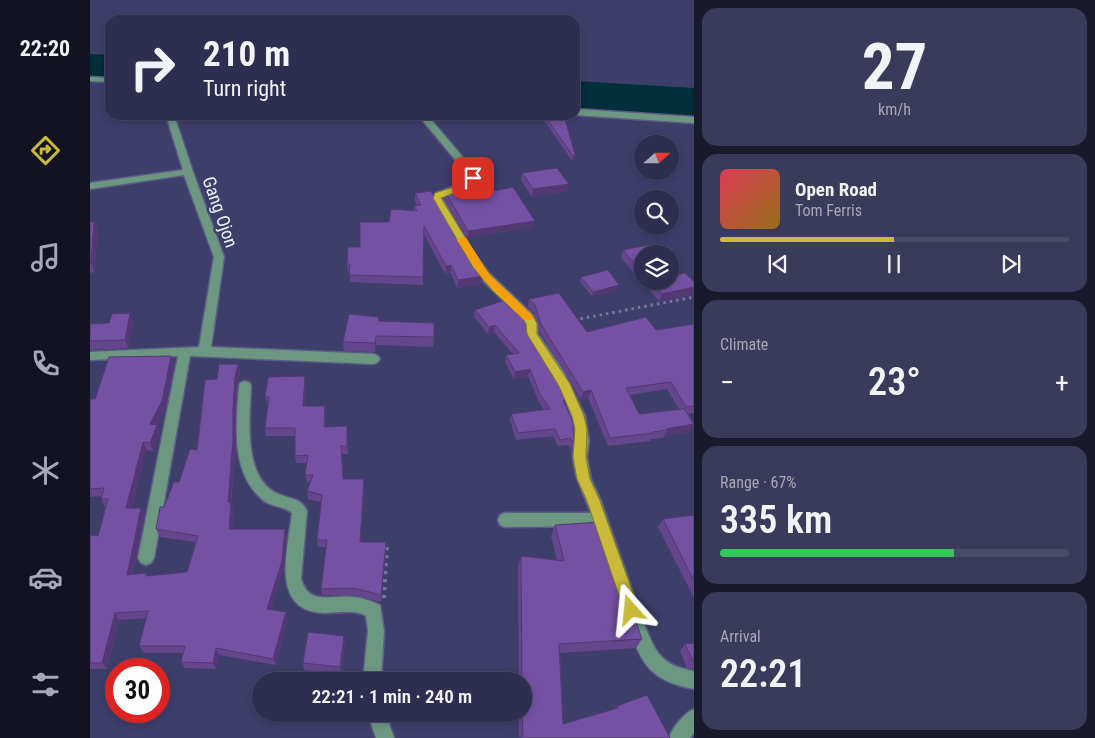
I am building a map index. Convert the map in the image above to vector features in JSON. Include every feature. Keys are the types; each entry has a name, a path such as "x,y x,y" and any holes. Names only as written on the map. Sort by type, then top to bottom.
{"street":[{"path":"90,79 105,80"},
{"path":"580,112 694,120"},
{"name":"Gang Ojon","path":"172,120 219,257 204,352"},
{"path":"426,120 473,175 470,184 439,195 437,198 440,204 471,256 486,276 532,323 532,334 558,372 572,401 581,429 580,457 584,479 594,501 648,657 661,671 680,678 694,680"},
{"path":"90,186 188,172"},
{"path":"90,356 134,352 204,352 374,359"},
{"path":"146,558 186,352"},
{"path":"245,386 243,447 245,461 252,478 260,489 273,499 294,505 300,511 293,579 295,590 301,599 308,603 331,606 360,605 369,607 374,611 376,630 373,672"},
{"path":"504,520 599,520"},
{"path":"678,738 694,718"},
{"path":"379,722 384,738"}],"path":[{"path":"569,321 694,298"},
{"path":"374,611 384,598 388,543"}],"water":[{"path":"90,54 105,55 105,80 90,79"},
{"path":"580,81 694,88 694,120 580,112"}],"building":[{"path":"548,120 565,120 575,155 573,156"},
{"path":"557,168 569,184 533,189 522,173"},
{"path":"491,186 494,191 513,187 535,221 468,231 446,193"},
{"path":"431,191 465,250 483,276 458,280 451,265 446,266 424,226 423,277 349,275 350,264 347,264 348,247 360,247 360,222 389,222 391,209 417,211 414,206 421,205 415,193"},
{"path":"90,222 94,222 91,263 90,263"},
{"path":"634,248 634,263 623,250"},
{"path":"608,270 619,285 593,292 581,277"},
{"path":"685,273 694,282 694,287 662,294 658,290 679,290 679,275"},
{"path":"559,293 587,332 646,317 656,330 694,324 694,406 686,407 671,382 626,388 639,414 684,409 694,424 653,433 610,438 591,390 583,392 541,324 535,305 529,299"},
{"path":"505,300 509,305 513,304 523,313 532,339 563,388 567,398 563,400 573,422 574,443 570,438 560,440 555,429 518,433 511,414 550,409 540,394 530,369 515,372 506,355 519,353 495,325 489,327 475,310"},
{"path":"130,313 125,340 90,341 90,324 109,323 112,314"},
{"path":"349,314 379,317 378,321 434,323 434,337 376,336 375,343 343,342"},
{"path":"171,356 162,401 150,424 157,425 150,443 143,442 126,508 141,508 127,575 146,573 146,576 187,572 198,536 156,529 160,507 164,507 174,482 179,482 190,449 197,450 205,380 217,379 219,364 238,364 235,377 233,408 233,439 228,502 231,503 229,529 285,529 282,561 267,609 286,612 273,659 216,648 213,663 181,662 185,646 139,646 148,611 115,613 102,663 90,663 90,535 98,536 108,499 101,499 104,488 90,489 90,399 95,399 109,357"},
{"path":"305,376 303,406 325,406 324,427 347,426 347,446 341,446 343,479 364,479 360,542 386,542 381,595 354,588 321,589 327,540 317,540 322,495 307,491 313,475 305,475 308,455 295,456 295,428 265,428 269,397 265,397 268,377"},
{"path":"694,515 694,581 663,519"},
{"path":"600,522 642,639 559,644 563,724 618,708 617,706 647,695 670,738 519,738 523,737 522,722 532,722 532,672 522,672 521,556 564,561 555,525"},
{"path":"308,632 344,636 340,667 303,663"},
{"path":"694,643 694,662 685,644"}],"slow traffic":[{"path":"462,240 471,256 496,288 528,318"}],"route":[{"path":"473,178 470,184 463,188 439,195 437,198 477,265 496,288 532,323 532,334 564,384 578,416 581,429 580,457 584,479 594,501 631,610"}]}
